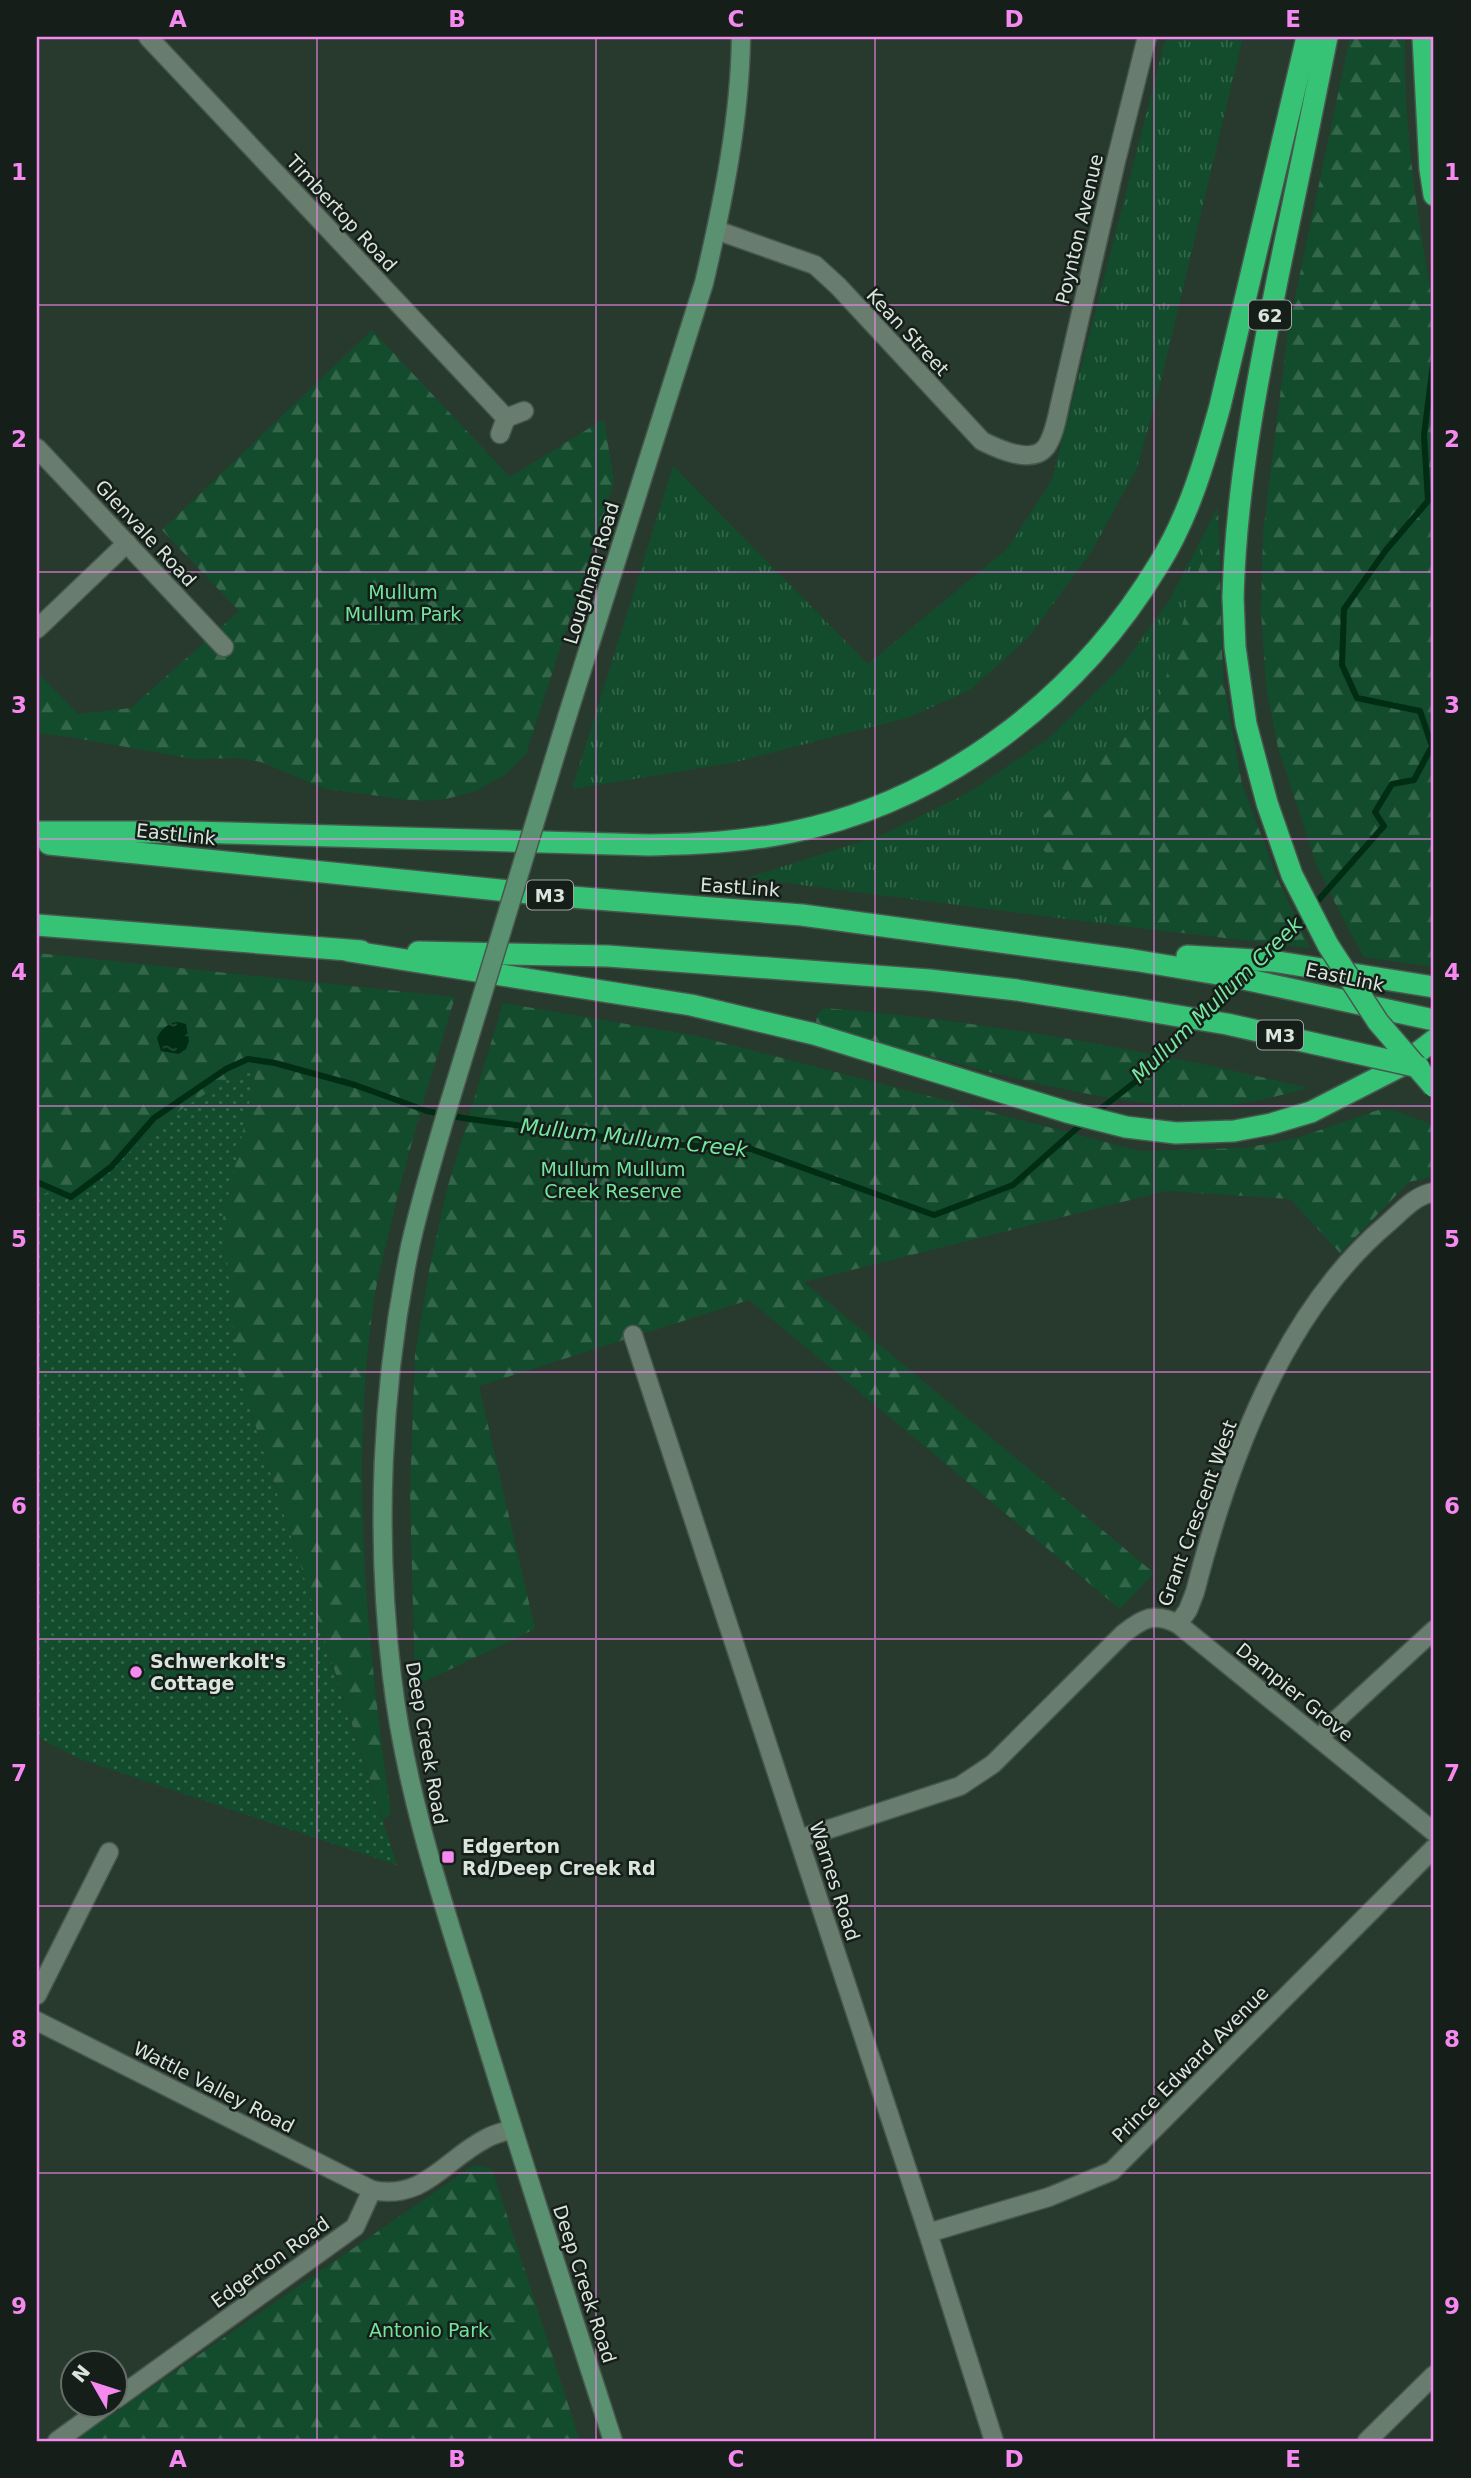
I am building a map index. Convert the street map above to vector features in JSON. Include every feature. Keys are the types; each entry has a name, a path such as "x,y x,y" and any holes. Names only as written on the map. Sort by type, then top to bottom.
{"highway":[{"path":"37,832 231,833 649,845 720,844 793,832 858,814 918,788 976,755 1031,715 1081,667 1126,614 1160,563 1184,513 1206,458 1220,406 1307,37"},
{"name":"62","path":"1327,37 1247,446 1234,553 1235,647 1246,724 1292,875 1328,945 1378,1022 1434,1087"},
{"path":"1423,37 1430,169 1434,195"},
{"name":"EastLink","path":"37,842 544,895 802,915 1062,950 1136,957 1434,1020"},
{"name":"M3","path":"37,925 349,951 608,956 929,980 1017,990 1227,1024 1434,1071"},
{"path":"349,951 691,1005 814,1034 1126,1127 1176,1133 1234,1130 1271,1124 1311,1112 1399,1067 1434,1041"},
{"path":"1136,957 1272,961 1434,987"}],"main road":[{"name":"Loughnan Road","path":"446,1114 699,296 716,230 741,86 741,37"},
{"name":"Deep Creek Road","path":"446,1114 410,1247 390,1375 384,1450 384,1578 391,1676 420,1828 512,2129 613,2441"}],"street":[{"name":"Timbertop Road","path":"148,37 503,426 524,411"},
{"name":"Poynton Avenue","path":"1053,431 1147,37"},
{"name":"Kean Street","path":"716,230 815,265 838,286 982,440 999,449 1033,455 1044,450 1053,431"},
{"name":"Glenvale Road","path":"37,448 224,647"},
{"path":"37,629 127,543"},
{"name":"Grant Crescent West","path":"1178,1624 1188,1610 1195,1592 1239,1448 1272,1378 1303,1322 1347,1265 1380,1230 1422,1194 1434,1192"},
{"name":"Warnes Road","path":"634,1335 994,2441"},
{"path":"799,1839 960,1786 993,1764 1122,1634 1148,1618 1164,1617 1178,1624"},
{"name":"Dampier Grove","path":"1178,1624 1434,1832"},
{"path":"1320,1738 1434,1630"},
{"name":"Prince Edward Avenue","path":"928,2233 1049,2197 1112,2171 1434,1848"},
{"path":"37,1995 109,1852"},
{"name":"Wattle Valley Road","path":"37,2021 372,2190"},
{"path":"372,2190 400,2193 422,2184 486,2138 512,2129"},
{"name":"Edgerton Road","path":"130,2389 355,2227 372,2190"},
{"path":"1367,2441 1434,2375"},
{"path":"57,2441 89,2418"}],"green space":[{"path":"1166,37 1243,37 1160,385 1137,468 1092,551 1028,638 970,690 910,717 732,763 572,789 673,466 868,664 1007,549 1052,480"},
{"path":"1350,37 1405,37 1409,140 1434,311 1434,967 1364,957 1316,864 1278,748 1266,686 1261,611 1263,534 1288,331"},
{"name":"Mullum Mullum Park","path":"372,330 510,477 604,419 614,482 526,754 506,774 476,791 446,799 417,801 325,789 261,762 238,758 193,759 37,733 37,672 78,714 131,708 239,611 162,530"},
{"path":"1218,507 1160,697 1044,815 1036,841 1122,926 746,878 882,835 968,793 1049,738 1122,666 1170,599"},
{"path":"1218,507 1223,680 1242,784 1278,880 1310,948 1122,926 1035,842 1044,815 1160,697"},
{"path":"37,953 455,997 410,1149 380,1268 373,1305 366,1376 362,1502 369,1627 391,1814 383,1820 251,1412 37,1266"},
{"name":"Mullum Mullum Creek Reserve","path":"503,1003 697,1036 1140,1151 1245,1148 1297,1138 1381,1109 1395,1111 1434,1125 1434,1176 1409,1182 1340,1253 1290,1199 1166,1191 804,1282 1154,1573 1120,1609 749,1300 479,1386 535,1629 415,1686 410,1492 415,1354 447,1189"},
{"path":"825,1008 1008,1029 1127,1049 1308,1088 1256,1101 1216,1106 1167,1105 1113,1098 998,1074 815,1025 818,1013"},
{"path":"257,1068 223,1219 238,1373 397,1865 80,1759 37,1737 37,1192 72,1199 88,1191 161,1123 223,1082"},
{"name":"Antonio Park","path":"474,2165 492,2169 580,2441 74,2441 107,2418 130,2418 130,2402"}],"water":[{"path":"178,1022 186,1024 189,1041 186,1049 179,1054 161,1051 157,1038 168,1025"}],"waterway":[{"name":"Mullum Mullum Creek","path":"1314,905 1384,826 1375,812 1392,784 1414,780 1432,746 1420,711 1357,698 1342,665 1344,609 1386,550 1428,501 1424,435 1434,357"},
{"name":"Mullum Mullum Creek","path":"1265,955 1307,913"},
{"name":"Mullum Mullum Creek","path":"1202,1015 1233,982"},
{"name":"Mullum Mullum Creek","path":"1094,1114 1153,1068 1194,1023"},
{"name":"Mullum Mullum Creek","path":"37,1182 71,1197 111,1167 154,1118 226,1069 248,1059 275,1063 355,1085 427,1111 463,1118 648,1143 751,1149 934,1215 1013,1185 1085,1121"}],"place":[{"name":"Schwerkolt's Cottage","path":"136,1672"},
{"name":"Edgerton Rd/Deep Creek Rd","path":"448,1857"}]}
